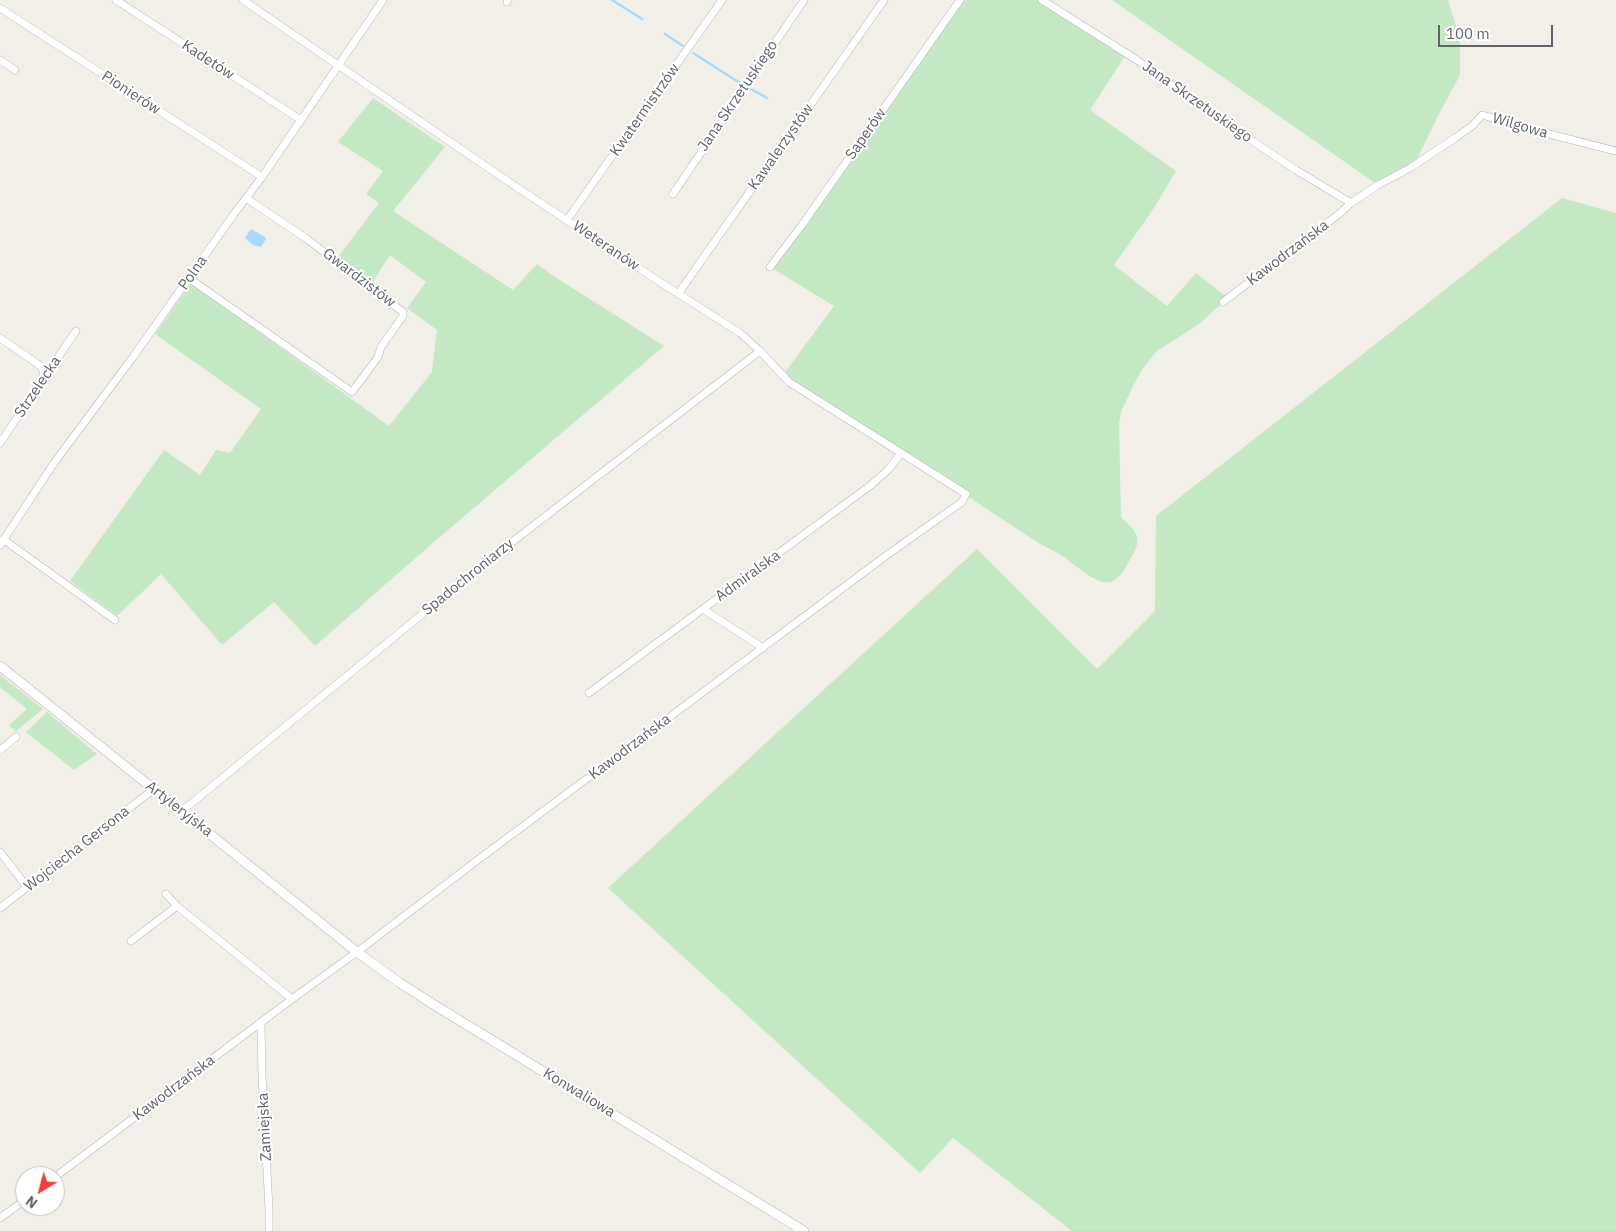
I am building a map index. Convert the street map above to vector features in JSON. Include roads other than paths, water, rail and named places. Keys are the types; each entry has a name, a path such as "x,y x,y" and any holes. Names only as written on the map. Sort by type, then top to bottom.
{"street":[{"name":"Kadetów","path":"116,0 301,120"},
{"name":"Weteranów","path":"243,0 506,180 740,333 760,350 789,382 966,494"},
{"name":"Polna","path":"2,542 54,463 190,279 383,0"},
{"name":"Kwatermistrzów","path":"567,220 722,0"},
{"name":"Jana Skrzetuskiego","path":"673,194 804,0"},
{"name":"Kawalerzystów","path":"678,294 884,0"},
{"name":"Saperów","path":"770,266 802,225 960,0"},
{"name":"Jana Skrzetuskiego","path":"1042,0 1137,60 1296,170 1351,203"},
{"name":"Pionierów","path":"0,8 262,177"},
{"path":"0,60 15,70"},
{"name":"Wilgowa","path":"1410,168 1472,126 1482,116 1616,151"},
{"name":"Kawodrzańska","path":"1223,302 1351,203 1378,185 1410,168"},
{"name":"Gwardzistów","path":"190,279 352,392 378,357 381,347 403,316 403,312 314,244 246,198"},
{"name":"Strzelecka","path":"0,443 76,331"},
{"path":"0,338 42,367 44,377"},
{"name":"Spadochroniarzy","path":"182,811 481,566 760,350"},
{"name":"Admiralska","path":"589,693 871,485 888,470 901,453"},
{"name":"Kawodrzańska","path":"65,1170 887,555 962,502 966,494"},
{"path":"2,542 115,620"},
{"path":"703,609 763,648"},
{"name":"Artyleryjska","path":"0,666 357,952"},
{"path":"0,750 16,737"},
{"name":"Wojciecha Gersona","path":"0,908 154,789"},
{"path":"0,852 27,887"},
{"path":"166,894 177,906 292,999"},
{"path":"131,940 177,906"},
{"name":"Konwaliowa","path":"357,952 436,1006 804,1231"},
{"name":"Zamiejska","path":"261,1024 269,1231"},
{"path":"0,1218 15,1207"}],"water":[{"path":"251,229 265,237 266,239 261,247 253,245 245,238"}],"waterway":[{"path":"612,0 642,19"},
{"path":"665,34 683,46"},
{"path":"693,53 740,83"},
{"path":"751,89 767,98"}]}
